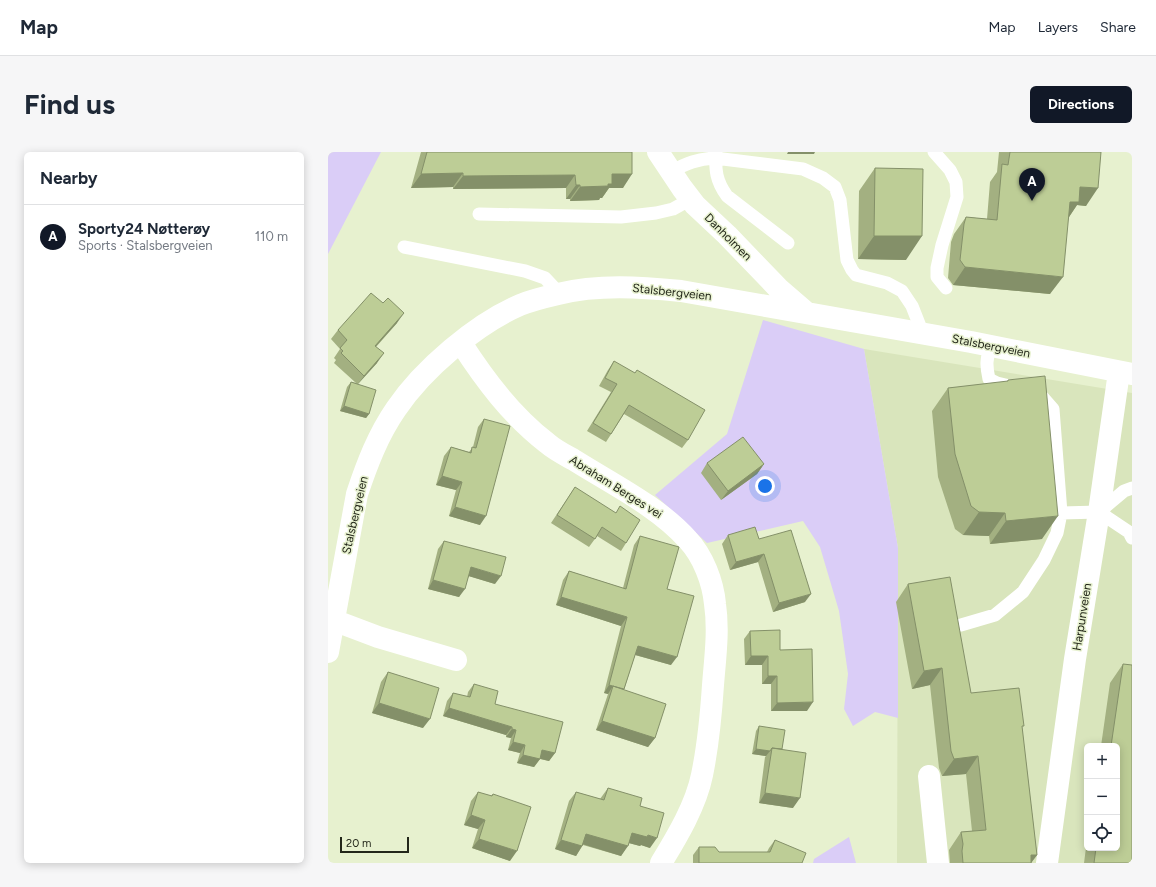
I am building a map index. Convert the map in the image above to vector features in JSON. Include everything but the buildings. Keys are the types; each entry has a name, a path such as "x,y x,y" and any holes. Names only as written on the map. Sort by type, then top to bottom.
{"street":[{"name":"Danholmen","path":"658,152 691,200 778,288 807,313"},
{"name":"Stalsbergveien","path":"328,652 357,494 364,472 378,439 396,409 412,388 435,363 489,322 520,305 559,293 601,288 644,287 681,291 991,346 1126,373"},
{"name":"Abraham Berges vei","path":"461,343 482,376 504,403 524,424 548,444 660,513 689,540 702,560 713,587 716,605 717,631 710,725 702,777 692,805 678,836 661,863"},
{"name":"Harpunveien","path":"1047,863 1075,659 1099,512 1126,373"},
{"path":"333,620 378,637 456,660"},
{"path":"929,776 938,863"}],"lane":[{"path":"934,152 950,170 956,182 956,197 937,268 937,277 946,288"},
{"path":"716,155 716,175 720,186 727,196 788,243"},
{"path":"671,172 684,164 716,155 803,169 823,178 835,187 840,200 847,260 852,270 856,275 887,283 902,291 912,306 923,334"},
{"path":"479,214 621,217 673,210 691,200"},
{"path":"404,247 525,271 545,278 559,293"},
{"path":"961,626 995,615 1022,592 1044,560 1057,533 1061,513 1053,409 1040,393 997,383 989,379 986,368 987,356 991,346"},
{"path":"1099,512 1124,491 1132,488"},
{"path":"1061,513 1099,512 1129,532 1132,538"}],"shaded area":[{"path":"328,152 381,152 328,254"},
{"path":"763,320 864,349 898,548 898,718 875,712 853,726 844,709 848,674 839,611 820,547 803,521 707,543 655,495 727,434"},
{"path":"864,349 1132,393 1132,863 897,863 898,548"},
{"path":"849,837 856,863 813,863 814,859"}],"place":[{"name":"Sporty24 Nøtterøy","path":"1032,201"}]}
